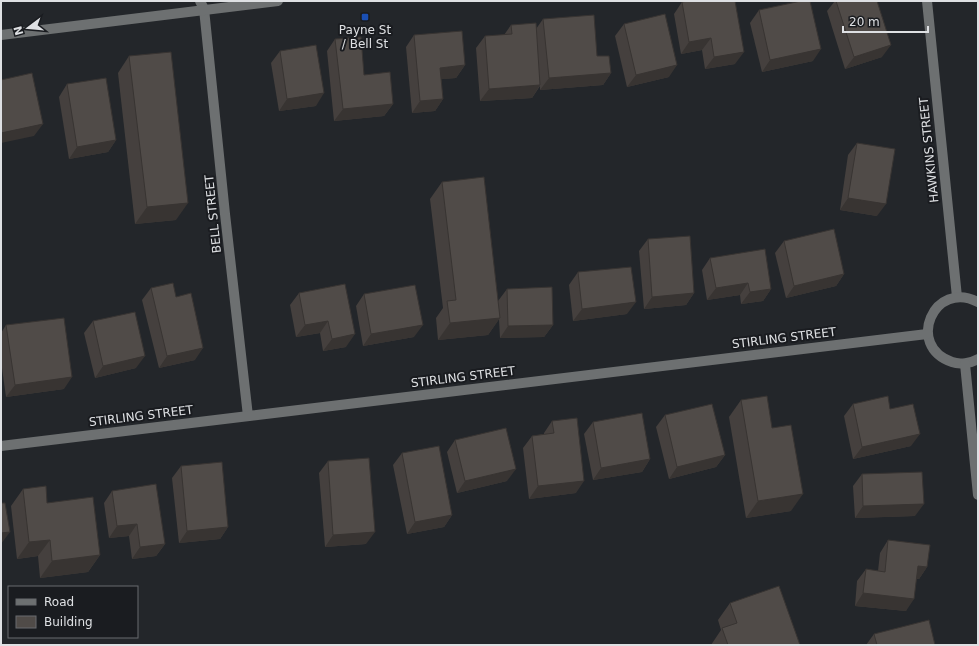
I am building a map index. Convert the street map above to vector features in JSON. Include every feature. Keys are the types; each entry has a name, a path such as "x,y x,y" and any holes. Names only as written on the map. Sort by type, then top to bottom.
{"street":[{"path":"1,35 202,5 278,1"},
{"name":"HAWKINS STREET","path":"928,1 957,297"},
{"name":"BELL STREET","path":"202,5 248,416"},
{"path":"978,302 967,297 957,297 947,300 938,306 931,314 928,324 930,344 936,353 945,360 965,364 978,359"},
{"name":"STIRLING STREET","path":"1,446 928,334"},
{"path":"965,364 978,495"}],"building":[{"path":"735,1 744,52 714,57 711,38 689,42 682,2"},
{"path":"801,1 810,1 821,49 770,60 759,10"},
{"path":"836,1 877,1 891,45 854,57"},
{"path":"665,14 677,65 636,75 624,24"},
{"path":"594,15 597,56 609,56 611,73 549,78 543,19"},
{"path":"536,23 540,85 489,89 485,36 512,34 511,25"},
{"path":"462,31 465,65 440,68 443,99 420,101 414,35"},
{"path":"361,37 364,75 390,72 393,104 343,109 335,39"},
{"path":"316,45 324,93 287,99 280,51"},
{"path":"171,52 188,203 147,207 129,56"},
{"path":"32,73 43,124 1,133 1,80"},
{"path":"106,78 116,140 77,147 67,84"},
{"path":"857,143 895,149 886,204 848,198"},
{"path":"484,177 500,318 450,323 447,301 456,300 442,182"},
{"path":"834,229 844,274 794,286 784,241"},
{"path":"690,236 694,293 652,297 648,239"},
{"path":"765,249 771,289 750,292 748,283 716,288 710,258"},
{"path":"631,267 636,302 582,309 578,272"},
{"path":"173,283 176,297 191,293 203,348 167,356 151,288"},
{"path":"345,284 355,334 332,339 328,321 305,325 299,293"},
{"path":"415,285 423,325 371,334 364,294"},
{"path":"552,287 553,325 508,326 507,289"},
{"path":"135,312 145,356 103,366 93,321"},
{"path":"64,318 72,377 15,385 6,325"},
{"path":"767,396 772,428 791,425 803,494 758,501 741,400"},
{"path":"888,396 890,409 913,404 920,434 862,447 853,404"},
{"path":"712,404 725,455 677,467 665,415"},
{"path":"642,413 650,459 601,468 593,422"},
{"path":"577,418 584,481 538,486 532,436 554,433 552,421"},
{"path":"506,428 516,469 465,481 455,440"},
{"path":"439,446 452,515 415,522 402,453"},
{"path":"369,458 375,532 333,535 328,461"},
{"path":"222,462 228,527 187,531 181,466"},
{"path":"922,472 924,504 863,506 862,474"},
{"path":"156,484 165,544 140,547 137,524 117,526 112,491"},
{"path":"46,486 47,503 93,497 100,555 52,561 50,540 29,542 23,489"},
{"path":"1,503 5,503 10,532 1,533"},
{"path":"888,540 930,545 927,567 918,566 914,599 863,593 866,569 885,572"},
{"path":"779,586 800,645 728,645 722,628 737,623 730,603"},
{"path":"929,620 935,645 877,645 874,634"}],"place":[{"name":"Payne St / Bell St","path":"365,17"}]}
